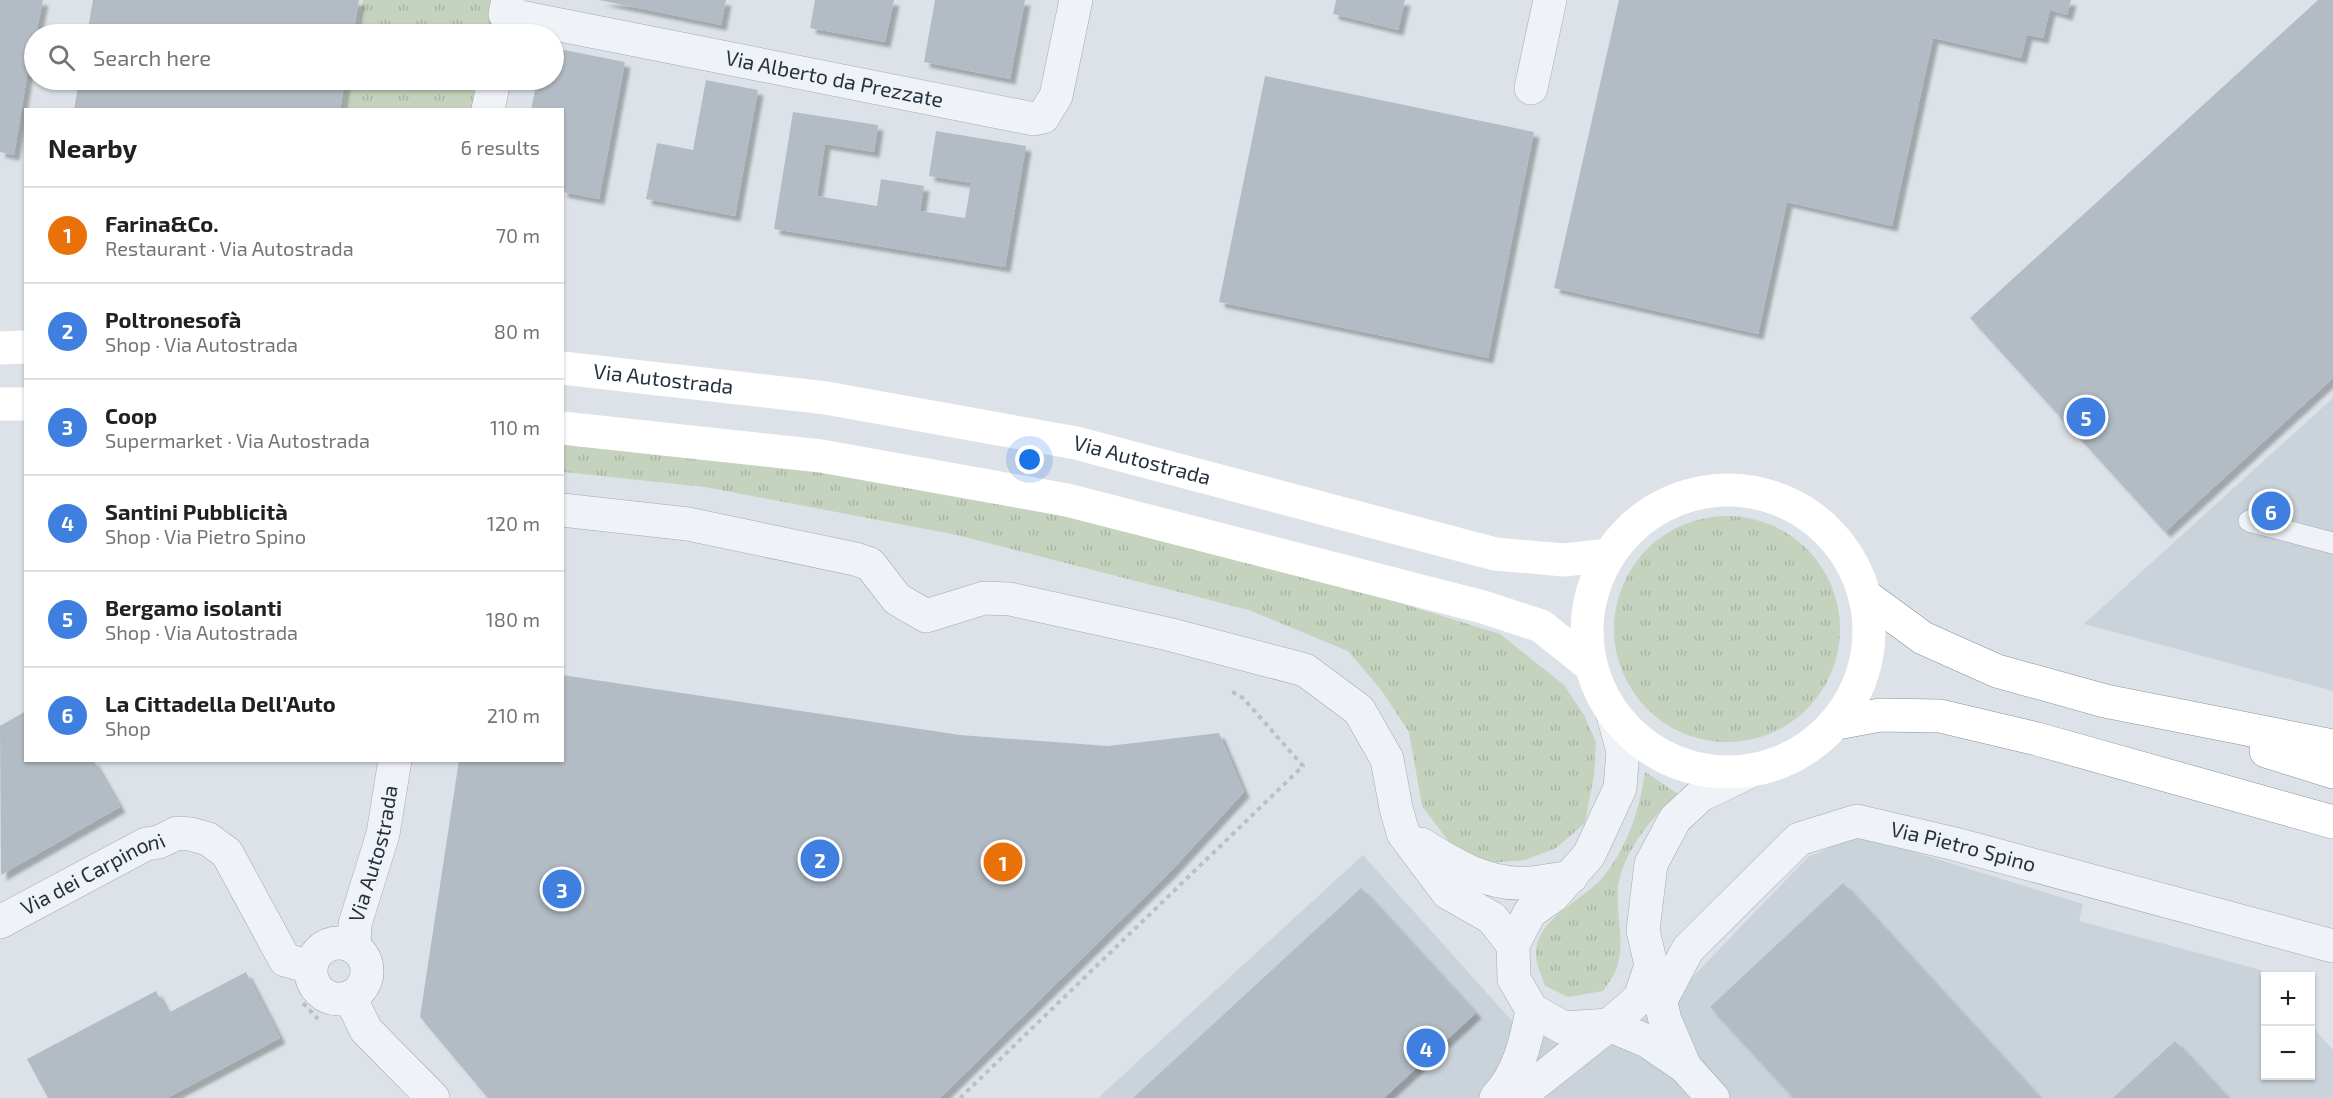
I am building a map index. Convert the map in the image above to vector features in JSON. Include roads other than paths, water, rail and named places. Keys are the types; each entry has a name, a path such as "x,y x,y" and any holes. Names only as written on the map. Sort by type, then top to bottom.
{"main road":[{"path":"0,348 24,347"},
{"name":"Via Autostrada","path":"564,368 826,398 1077,443 1495,554 1564,560 1609,555"},
{"path":"0,404 24,404"},
{"path":"564,428 821,456 1067,500 1483,607 1540,626 1591,666"},
{"path":"1720,489 1764,493 1805,511 1839,541 1861,580 1867,597 1868,659 1856,693 1837,723 1812,746 1782,763 1749,772 1718,773 1687,767 1658,754 1632,736 1612,712 1599,690 1591,666 1587,638 1589,609 1596,581 1609,555 1638,521 1676,498 1720,489"},
{"path":"1867,597 1923,638 1996,671 2105,701 2333,772"},
{"path":"2105,701 2333,746"},
{"path":"1837,723 1880,715 1940,716 2037,739 2331,821"}],"street":[{"name":"Via Alberto da Prezzate","path":"564,27 1034,118 1043,117 1056,96 1076,0"},
{"path":"1531,88 1550,0"},
{"name":"Via Alberto da Prezzate","path":"505,16 546,24"},
{"path":"488,108 492,90"},
{"path":"0,412 24,419"},
{"path":"564,510 688,524 855,559 870,564 897,599 926,616 984,598 1010,599 1168,634 1305,670 1359,710 1387,759 1403,833 1448,892 1492,918 1513,945"},
{"path":"1612,712 1623,752 1620,788 1589,855 1553,896 1530,912 1513,945 1514,979 1532,1010 1564,1028 1609,1024 1647,1041 1685,1067 1713,1098"},
{"name":"Via Autostrada","path":"354,947 355,924 383,834 395,762"},
{"path":"1685,1067 1665,1020 1643,930 1651,864 1675,819 1701,795 1749,772"},
{"name":"Via Pietro Spino","path":"1661,1000 1688,949 1799,839 1857,821 1955,844 2333,946"},
{"name":"Via dei Carpinoni","path":"0,922 146,844 159,842 177,833 190,834 208,839 227,853 285,960 311,967"},
{"path":"1403,833 1455,866 1486,878 1527,883 1571,877"},
{"name":"Via Autostrada","path":"311,967 313,957 325,946 338,942 354,947 364,956 368,970 364,984 350,997"},
{"path":"1517,1098 1640,998 1651,966"},
{"path":"311,967 311,981 321,992 330,998 350,997 366,1030 433,1098"},
{"path":"1496,1098 1506,1088 1524,1050 1532,1010"}],"lane":[{"path":"2249,521 2333,543"}],"place":[{"name":"Bergamo isolanti","path":"2086,417"},
{"name":"La Cittadella Dell'Auto","path":"2271,511"},
{"name":"Poltronesofà","path":"820,859"},
{"name":"Farina&Co.","path":"1003,862"},
{"name":"Coop","path":"562,889"},
{"name":"Santini Pubblicità","path":"1426,1048"}]}
